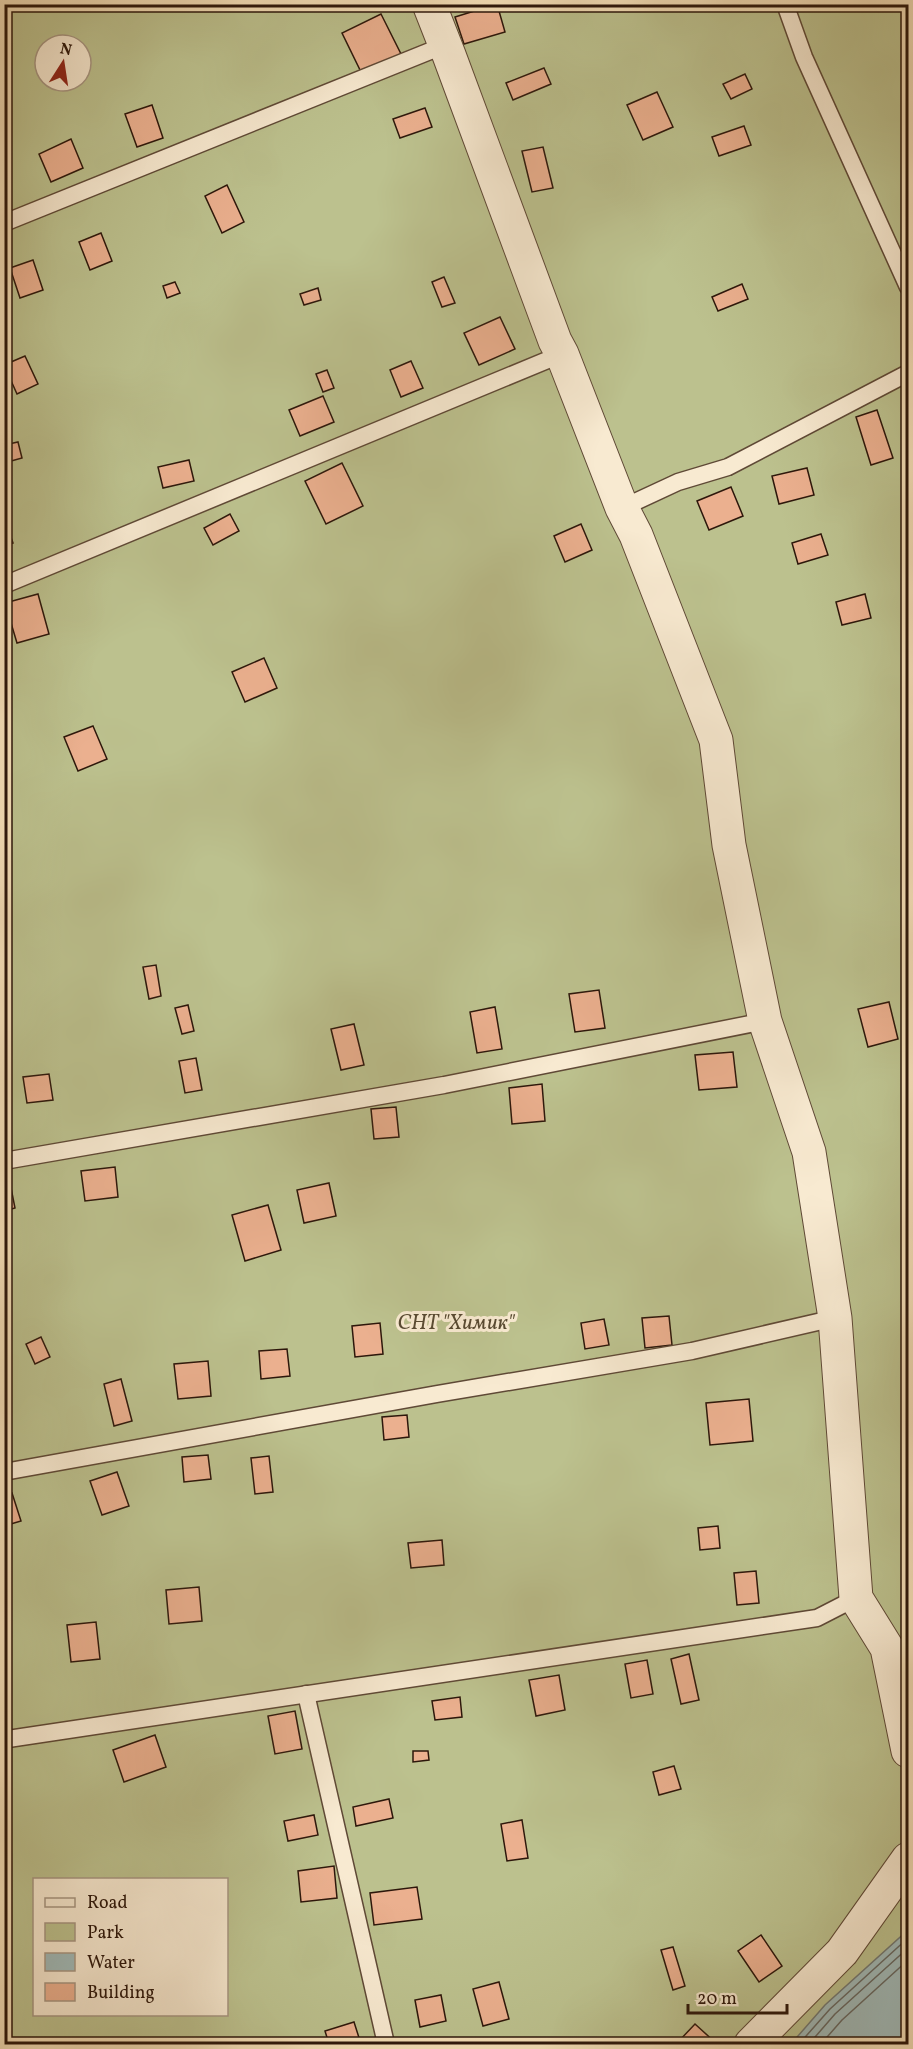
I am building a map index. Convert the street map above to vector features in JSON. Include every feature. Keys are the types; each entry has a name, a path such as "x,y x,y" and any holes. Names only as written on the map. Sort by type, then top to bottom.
{"street":[{"path":"429,4 555,341 622,508 636,536 716,740 729,845 765,1021 809,1152 835,1318 856,1598 887,1648 909,1751"},
{"path":"751,2044 842,1952 909,1859"}],"lane":[{"path":"785,4 804,57 909,287"},
{"path":"4,223 445,45"},
{"path":"4,585 562,354"},
{"path":"622,508 678,482 728,467 909,373"},
{"path":"4,1161 444,1085 765,1021"},
{"path":"4,1472 437,1394 692,1352 835,1318"},
{"path":"8,1739 817,1618 856,1598"},
{"path":"306,1694 386,2044"}],"green space":[{"name":"СНТ \"Химик\"","path":"5,5 908,5 908,2044 5,2044"}],"water":[{"path":"908,1930 908,2044 791,2044 825,2005"}],"building":[{"path":"497,4 505,32 464,44 455,17"},
{"path":"381,14 401,54 362,74 342,33"},
{"path":"544,68 551,84 513,100 506,83"},
{"path":"745,74 752,89 731,99 723,84"},
{"path":"657,92 673,127 643,140 627,105"},
{"path":"152,105 163,138 137,147 125,114"},
{"path":"425,108 432,127 400,138 393,119"},
{"path":"744,126 751,145 719,156 712,137"},
{"path":"71,139 83,168 51,182 39,154"},
{"path":"543,147 553,188 532,192 522,151"},
{"path":"227,185 244,222 222,233 205,196"},
{"path":"101,233 112,261 90,270 79,242"},
{"path":"33,260 43,290 20,298 10,268"},
{"path":"444,277 455,303 442,307 432,282"},
{"path":"175,282 180,293 167,298 163,286"},
{"path":"742,284 748,299 718,311 712,297"},
{"path":"318,288 321,300 304,305 300,294"},
{"path":"500,317 515,349 479,365 464,333"},
{"path":"25,356 38,384 17,394 4,365"},
{"path":"411,361 423,388 401,397 390,370"},
{"path":"327,370 334,388 323,392 316,374"},
{"path":"323,396 334,422 300,436 289,410"},
{"path":"877,410 893,458 871,465 856,417"},
{"path":"18,442 22,458 4,463 4,445"},
{"path":"189,460 194,481 163,488 158,467"},
{"path":"342,463 363,506 326,524 305,481"},
{"path":"807,468 814,495 779,504 772,476"},
{"path":"731,487 743,516 709,530 697,501"},
{"path":"230,514 239,531 213,545 204,528"},
{"path":"4,517 13,543 4,546"},
{"path":"581,524 592,550 565,562 554,536"},
{"path":"821,534 828,555 798,564 792,543"},
{"path":"38,594 49,634 17,643 5,603"},
{"path":"865,594 871,618 842,625 836,602"},
{"path":"264,658 277,688 245,702 232,672"},
{"path":"93,726 107,759 78,771 64,737"},
{"path":"156,965 161,996 149,999 143,967"},
{"path":"599,990 605,1028 575,1032 569,994"},
{"path":"889,1002 898,1039 868,1047 858,1009"},
{"path":"188,1005 194,1031 182,1034 175,1008"},
{"path":"495,1007 502,1049 477,1053 470,1012"},
{"path":"354,1024 364,1065 341,1070 331,1029"},
{"path":"733,1052 737,1087 699,1090 695,1055"},
{"path":"196,1058 202,1090 185,1093 179,1061"},
{"path":"49,1074 53,1100 27,1103 23,1077"},
{"path":"542,1084 545,1121 512,1124 509,1088"},
{"path":"396,1107 399,1137 374,1139 371,1109"},
{"path":"115,1167 118,1197 85,1201 81,1171"},
{"path":"10,1183 15,1208 4,1211 4,1184"},
{"path":"329,1183 336,1216 304,1223 297,1190"},
{"path":"268,1205 281,1250 245,1261 232,1215"},
{"path":"669,1316 672,1345 645,1348 642,1318"},
{"path":"604,1319 609,1345 585,1349 581,1323"},
{"path":"380,1323 383,1354 355,1357 352,1326"},
{"path":"41,1337 50,1357 35,1364 26,1344"},
{"path":"287,1349 290,1376 261,1379 259,1351"},
{"path":"208,1361 211,1396 178,1399 174,1364"},
{"path":"121,1379 132,1421 114,1426 104,1384"},
{"path":"749,1399 753,1441 710,1445 706,1403"},
{"path":"407,1415 409,1437 384,1440 382,1417"},
{"path":"208,1455 211,1479 184,1482 182,1457"},
{"path":"269,1456 273,1492 255,1494 251,1458"},
{"path":"117,1472 129,1506 102,1515 90,1481"},
{"path":"12,1493 21,1521 4,1526 4,1496"},
{"path":"718,1526 720,1548 700,1550 698,1528"},
{"path":"442,1540 444,1565 411,1568 408,1543"},
{"path":"756,1571 759,1603 737,1605 734,1573"},
{"path":"199,1587 202,1621 169,1624 166,1590"},
{"path":"96,1622 100,1659 71,1662 67,1625"},
{"path":"689,1654 699,1700 681,1704 671,1659"},
{"path":"647,1660 653,1694 631,1698 625,1664"},
{"path":"559,1675 565,1710 536,1716 529,1680"},
{"path":"460,1697 462,1717 435,1720 432,1701"},
{"path":"295,1711 302,1749 275,1754 268,1716"},
{"path":"155,1735 166,1767 124,1782 113,1750"},
{"path":"413,1751 428,1751 429,1760 413,1762"},
{"path":"674,1766 681,1789 659,1795 653,1772"},
{"path":"389,1799 393,1818 356,1826 353,1807"},
{"path":"314,1815 318,1835 288,1841 284,1821"},
{"path":"522,1820 528,1858 507,1861 501,1824"},
{"path":"334,1866 337,1898 301,1902 298,1871"},
{"path":"417,1887 422,1919 374,1925 370,1893"},
{"path":"761,1935 782,1966 759,1982 738,1951"},
{"path":"673,1947 685,1986 673,1990 661,1950"},
{"path":"499,1982 509,2019 483,2026 473,1989"},
{"path":"441,1995 446,2021 420,2027 415,2000"},
{"path":"354,2022 361,2044 329,2044 325,2031"},
{"path":"695,2024 717,2044 681,2044 678,2042"}]}
